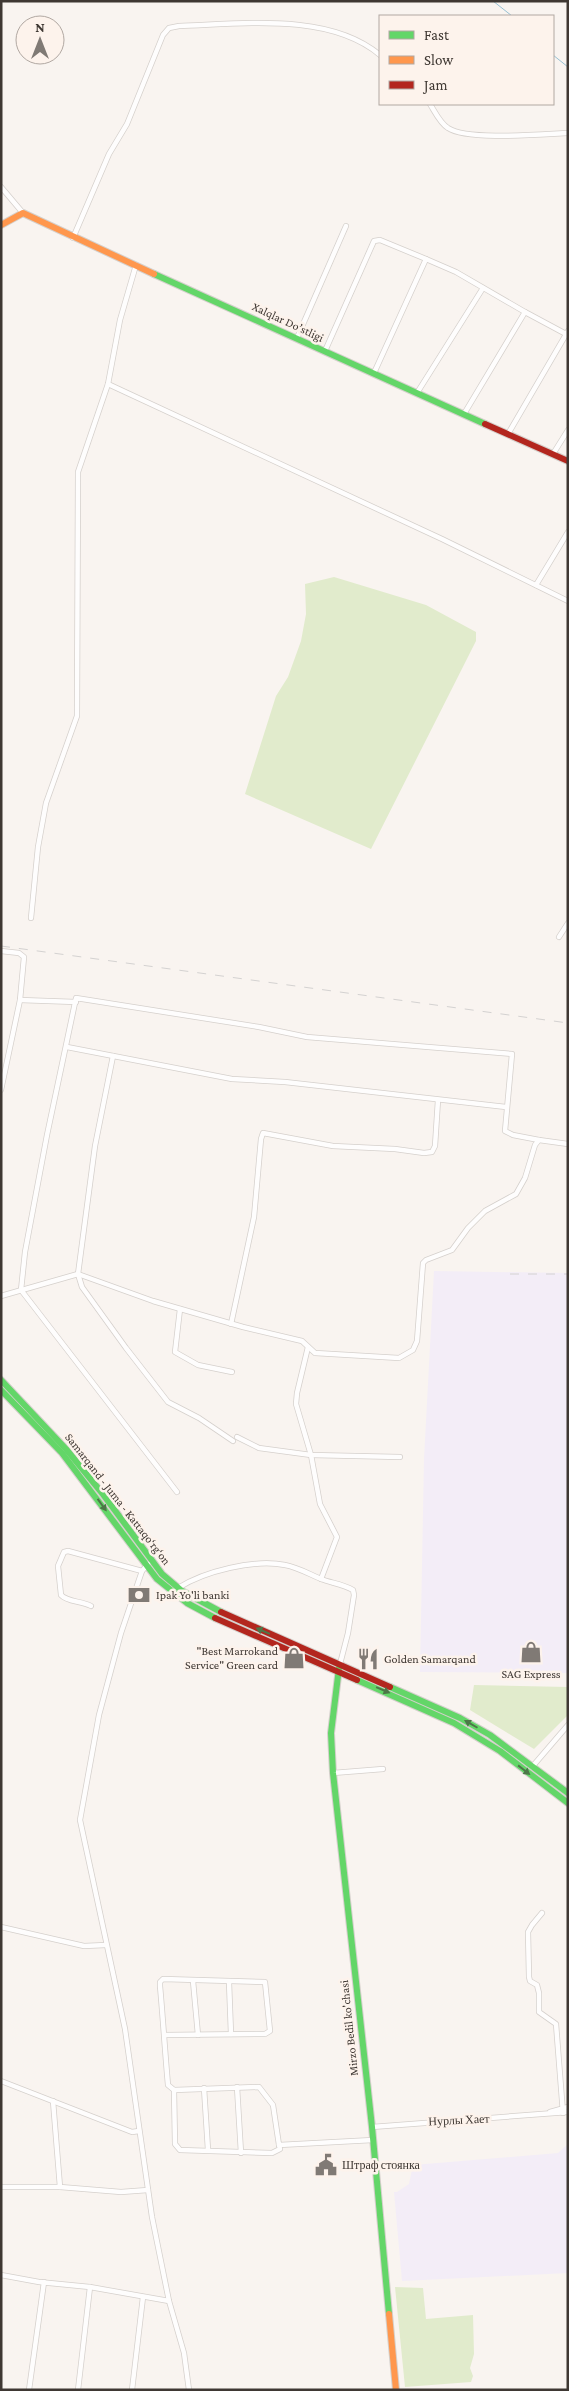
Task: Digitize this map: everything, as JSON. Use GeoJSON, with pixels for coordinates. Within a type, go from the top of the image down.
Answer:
{"type":"FeatureCollection","features":[{"type":"Feature","properties":{"kind":"main road","name":"Xalqlar Do’stligi"},"geometry":{"type":"LineString","coordinates":[[23,213],[73,238],[568,461]]}},
{"type":"Feature","properties":{"kind":"main road"},"geometry":{"type":"LineString","coordinates":[[1,225],[23,213]]}},
{"type":"Feature","properties":{"kind":"main road","name":"Samarqand - Juma - Kattaqo‘rg‘on"},"geometry":{"type":"LineString","coordinates":[[1,1380],[4,1388],[62,1452],[144,1568],[169,1590],[200,1610],[454,1723],[500,1751],[568,1803]]}},
{"type":"Feature","properties":{"kind":"main road","name":"Samarqand - Juma - Kattaqo‘rg‘on"},"geometry":{"type":"LineString","coordinates":[[4,1388],[66,1449],[162,1574],[178,1588],[216,1610],[460,1718],[490,1735],[568,1793]]}},
{"type":"Feature","properties":{"kind":"main road","name":"Mirzo Bedil ko'chasi"},"geometry":{"type":"LineString","coordinates":[[340,1664],[331,1734],[333,1773],[372,2128],[396,2390]]}},
{"type":"Feature","properties":{"kind":"street"},"geometry":{"type":"LineString","coordinates":[[73,238],[109,154],[127,124],[163,35],[169,28],[255,23],[294,25],[341,33],[360,41],[379,54]]}},
{"type":"Feature","properties":{"kind":"street"},"geometry":{"type":"LineString","coordinates":[[431,105],[449,129],[466,134],[568,133]]}},
{"type":"Feature","properties":{"kind":"street"},"geometry":{"type":"LineString","coordinates":[[1,187],[23,213]]}},
{"type":"Feature","properties":{"kind":"street"},"geometry":{"type":"LineString","coordinates":[[297,338],[346,226]]}},
{"type":"Feature","properties":{"kind":"street"},"geometry":{"type":"LineString","coordinates":[[325,351],[374,241],[380,240],[426,258],[567,333],[508,434]]}},
{"type":"Feature","properties":{"kind":"street"},"geometry":{"type":"LineString","coordinates":[[374,373],[426,258]]}},
{"type":"Feature","properties":{"kind":"street"},"geometry":{"type":"LineString","coordinates":[[31,918],[38,848],[46,803],[77,716],[78,472],[108,384],[120,320],[136,265]]}},
{"type":"Feature","properties":{"kind":"street"},"geometry":{"type":"LineString","coordinates":[[417,393],[484,288]]}},
{"type":"Feature","properties":{"kind":"street"},"geometry":{"type":"LineString","coordinates":[[464,414],[525,312]]}},
{"type":"Feature","properties":{"kind":"street"},"geometry":{"type":"LineString","coordinates":[[108,384],[433,535],[568,601]]}},
{"type":"Feature","properties":{"kind":"street"},"geometry":{"type":"LineString","coordinates":[[553,454],[568,430]]}},
{"type":"Feature","properties":{"kind":"street"},"geometry":{"type":"LineString","coordinates":[[536,586],[567,533]]}},
{"type":"Feature","properties":{"kind":"street"},"geometry":{"type":"LineString","coordinates":[[558,937],[568,923]]}},
{"type":"Feature","properties":{"kind":"street"},"geometry":{"type":"LineString","coordinates":[[1,951],[19,953],[24,956],[20,1000],[1,1090]]}},
{"type":"Feature","properties":{"kind":"street"},"geometry":{"type":"LineString","coordinates":[[177,1492],[22,1290],[25,1252],[76,998],[80,997],[307,1037],[512,1054],[504,1131],[513,1135],[568,1144]]}},
{"type":"Feature","properties":{"kind":"street"},"geometry":{"type":"LineString","coordinates":[[20,1000],[76,1002]]}},
{"type":"Feature","properties":{"kind":"street"},"geometry":{"type":"LineString","coordinates":[[67,1047],[232,1079],[285,1082],[506,1107]]}},
{"type":"Feature","properties":{"kind":"street"},"geometry":{"type":"LineString","coordinates":[[113,1056],[95,1146],[78,1274],[82,1286],[126,1348],[168,1402],[199,1418],[233,1442]]}},
{"type":"Feature","properties":{"kind":"street"},"geometry":{"type":"LineString","coordinates":[[232,1324],[254,1217],[260,1139],[263,1133],[333,1146],[432,1152],[435,1146],[438,1100]]}},
{"type":"Feature","properties":{"kind":"street"},"geometry":{"type":"LineString","coordinates":[[1,1296],[78,1274],[180,1309],[302,1341],[315,1353],[399,1358],[408,1355],[417,1341],[424,1263],[430,1257],[452,1250],[468,1228],[485,1210],[516,1194],[525,1178],[535,1145],[539,1140]]}},
{"type":"Feature","properties":{"kind":"street"},"geometry":{"type":"LineString","coordinates":[[180,1309],[175,1352],[198,1365],[232,1372]]}},
{"type":"Feature","properties":{"kind":"street"},"geometry":{"type":"LineString","coordinates":[[308,1347],[296,1404],[311,1455],[320,1504],[337,1537],[322,1579]]}},
{"type":"Feature","properties":{"kind":"street"},"geometry":{"type":"LineString","coordinates":[[1,1375],[4,1388]]}},
{"type":"Feature","properties":{"kind":"street"},"geometry":{"type":"LineString","coordinates":[[237,1437],[259,1448],[311,1455],[400,1457]]}},
{"type":"Feature","properties":{"kind":"street"},"geometry":{"type":"LineString","coordinates":[[91,1606],[84,1602],[62,1597],[58,1566],[64,1552],[68,1551],[144,1568]]}},
{"type":"Feature","properties":{"kind":"street"},"geometry":{"type":"LineString","coordinates":[[152,1560],[144,1568],[121,1633],[99,1715],[80,1820],[125,2029],[148,2190],[169,2301],[184,2353],[189,2390]]}},
{"type":"Feature","properties":{"kind":"street"},"geometry":{"type":"LineString","coordinates":[[178,1588],[198,1578],[263,1562],[293,1567],[349,1588],[354,1592],[348,1633],[340,1664]]}},
{"type":"Feature","properties":{"kind":"street"},"geometry":{"type":"LineString","coordinates":[[532,1767],[568,1725]]}},
{"type":"Feature","properties":{"kind":"street"},"geometry":{"type":"LineString","coordinates":[[333,1773],[383,1769]]}},
{"type":"Feature","properties":{"kind":"street"},"geometry":{"type":"LineString","coordinates":[[542,1913],[529,1928],[529,1979],[537,1985],[539,2012],[556,2024],[565,2110]]}},
{"type":"Feature","properties":{"kind":"street"},"geometry":{"type":"LineString","coordinates":[[1,1927],[84,1946],[106,1944]]}},
{"type":"Feature","properties":{"kind":"street"},"geometry":{"type":"LineString","coordinates":[[164,2035],[265,2034],[270,2031],[265,1982],[164,1979],[160,1982],[164,2035],[168,2085],[174,2090],[259,2086],[273,2105],[280,2149],[272,2153],[241,2153],[180,2150],[176,2148],[174,2090]]}},
{"type":"Feature","properties":{"kind":"street"},"geometry":{"type":"LineString","coordinates":[[193,1981],[198,2035]]}},
{"type":"Feature","properties":{"kind":"street"},"geometry":{"type":"LineString","coordinates":[[229,1982],[231,2034]]}},
{"type":"Feature","properties":{"kind":"street"},"geometry":{"type":"LineString","coordinates":[[1,2081],[132,2132],[139,2131]]}},
{"type":"Feature","properties":{"kind":"street"},"geometry":{"type":"LineString","coordinates":[[237,2087],[241,2153]]}},
{"type":"Feature","properties":{"kind":"street"},"geometry":{"type":"LineString","coordinates":[[204,2088],[208,2150]]}},
{"type":"Feature","properties":{"kind":"street"},"geometry":{"type":"LineString","coordinates":[[53,2101],[60,2187]]}},
{"type":"Feature","properties":{"kind":"street","name":"Нурлы Хает"},"geometry":{"type":"LineString","coordinates":[[372,2128],[565,2110]]}},
{"type":"Feature","properties":{"kind":"street"},"geometry":{"type":"LineString","coordinates":[[279,2144],[373,2140]]}},
{"type":"Feature","properties":{"kind":"street"},"geometry":{"type":"LineString","coordinates":[[1,2187],[60,2187],[121,2192],[148,2190]]}},
{"type":"Feature","properties":{"kind":"street"},"geometry":{"type":"LineString","coordinates":[[1,2275],[90,2287],[169,2301]]}},
{"type":"Feature","properties":{"kind":"street"},"geometry":{"type":"LineString","coordinates":[[29,2390],[44,2282]]}},
{"type":"Feature","properties":{"kind":"street"},"geometry":{"type":"LineString","coordinates":[[78,2390],[90,2287]]}},
{"type":"Feature","properties":{"kind":"street"},"geometry":{"type":"LineString","coordinates":[[132,2390],[144,2297]]}},
{"type":"Feature","properties":{"kind":"shaded area"},"geometry":{"type":"Polygon","coordinates":[[[434,1271],[568,1273],[568,1673],[420,1672],[424,1459],[434,1271]]]}},
{"type":"Feature","properties":{"kind":"shaded area"},"geometry":{"type":"Polygon","coordinates":[[[568,2144],[568,2273],[402,2281],[394,2192],[409,2184],[413,2165],[558,2153],[568,2144]]]}},
{"type":"Feature","properties":{"kind":"green space"},"geometry":{"type":"Polygon","coordinates":[[[334,577],[426,605],[476,632],[476,641],[371,849],[245,794],[276,696],[288,677],[301,641],[306,614],[305,584],[334,577]]]}},
{"type":"Feature","properties":{"kind":"green space"},"geometry":{"type":"Polygon","coordinates":[[[474,1685],[568,1687],[568,1715],[534,1749],[470,1710],[474,1685]]]}},
{"type":"Feature","properties":{"kind":"green space"},"geometry":{"type":"Polygon","coordinates":[[[395,2287],[423,2288],[426,2319],[473,2315],[474,2354],[470,2368],[473,2376],[471,2382],[405,2387],[395,2287]]]}},
{"type":"Feature","properties":{"kind":"waterway"},"geometry":{"type":"LineString","coordinates":[[493,1],[511,15]]}},
{"type":"Feature","properties":{"kind":"waterway"},"geometry":{"type":"LineString","coordinates":[[554,56],[568,67]]}},
{"type":"Feature","properties":{"kind":"railway"},"geometry":{"type":"LineString","coordinates":[[1,946],[568,1023]]}},
{"type":"Feature","properties":{"kind":"railway"},"geometry":{"type":"LineString","coordinates":[[510,1274],[568,1274]]}},
{"type":"Feature","properties":{"kind":"traffic: fast"},"geometry":{"type":"LineString","coordinates":[[154,274],[485,424]]}},
{"type":"Feature","properties":{"kind":"traffic: fast"},"geometry":{"type":"LineString","coordinates":[[1,1380],[66,1449],[102,1493],[162,1574],[182,1591],[221,1612]]}},
{"type":"Feature","properties":{"kind":"traffic: fast"},"geometry":{"type":"LineString","coordinates":[[1,1390],[62,1453],[157,1579],[187,1603],[215,1618]]}},
{"type":"Feature","properties":{"kind":"traffic: fast"},"geometry":{"type":"LineString","coordinates":[[339,1668],[331,1733],[333,1773],[372,2127],[389,2314]]}},
{"type":"Feature","properties":{"kind":"traffic: fast"},"geometry":{"type":"LineString","coordinates":[[357,1680],[454,1723],[500,1751],[568,1803]]}},
{"type":"Feature","properties":{"kind":"traffic: fast"},"geometry":{"type":"LineString","coordinates":[[390,1687],[460,1718],[490,1735],[568,1793]]}},
{"type":"Feature","properties":{"kind":"traffic: slow"},"geometry":{"type":"LineString","coordinates":[[1,225],[23,213],[154,274]]}},
{"type":"Feature","properties":{"kind":"traffic: slow"},"geometry":{"type":"LineString","coordinates":[[389,2314],[396,2390]]}},
{"type":"Feature","properties":{"kind":"traffic: jam"},"geometry":{"type":"LineString","coordinates":[[485,424],[568,461]]}},
{"type":"Feature","properties":{"kind":"traffic: jam"},"geometry":{"type":"LineString","coordinates":[[221,1612],[390,1687]]}},
{"type":"Feature","properties":{"kind":"traffic: jam"},"geometry":{"type":"LineString","coordinates":[[215,1618],[357,1680]]}},
{"type":"Feature","properties":{"kind":"place","name":"Ipak Yo'li banki"},"geometry":{"type":"Point","coordinates":[139,1595]}},
{"type":"Feature","properties":{"kind":"place","name":"SAG Express"},"geometry":{"type":"Point","coordinates":[531,1652]}},
{"type":"Feature","properties":{"kind":"place","name":"\"Best Marrokand Service\" Green card"},"geometry":{"type":"Point","coordinates":[294,1658]}},
{"type":"Feature","properties":{"kind":"place","name":"Golden Samarqand"},"geometry":{"type":"Point","coordinates":[368,1659]}},
{"type":"Feature","properties":{"kind":"place","name":"Штраф стоянка"},"geometry":{"type":"Point","coordinates":[326,2165]}}]}
